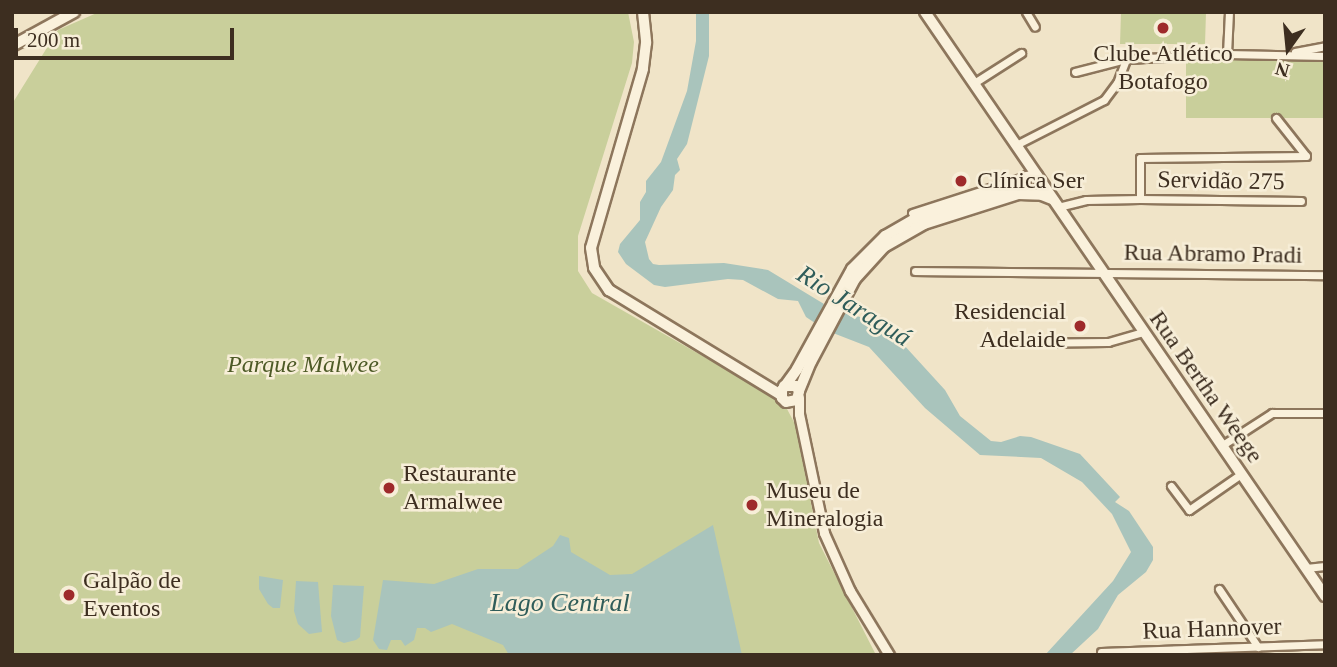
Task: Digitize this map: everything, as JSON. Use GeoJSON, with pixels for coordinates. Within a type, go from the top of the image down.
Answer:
{"type":"FeatureCollection","features":[{"type":"Feature","properties":{"kind":"main road"},"geometry":{"type":"LineString","coordinates":[[12,46],[74,12]]}},
{"type":"Feature","properties":{"kind":"main road"},"geometry":{"type":"LineString","coordinates":[[643,12],[646,43],[643,69],[591,248],[594,268],[609,290],[783,392],[792,403],[799,394],[816,343]]}},
{"type":"Feature","properties":{"kind":"main road","name":"Rua Bertha Weege"},"geometry":{"type":"LineString","coordinates":[[928,13],[1037,175],[1042,191],[1057,204],[1325,596]]}},
{"type":"Feature","properties":{"kind":"main road"},"geometry":{"type":"LineString","coordinates":[[1024,195],[1026,159]]}},
{"type":"Feature","properties":{"kind":"main road"},"geometry":{"type":"LineString","coordinates":[[783,392],[816,343],[862,257],[900,227],[926,214],[1037,175]]}},
{"type":"Feature","properties":{"kind":"main road"},"geometry":{"type":"LineString","coordinates":[[837,303],[862,269],[893,240],[936,220],[1042,191]]}},
{"type":"Feature","properties":{"kind":"main road"},"geometry":{"type":"LineString","coordinates":[[783,392],[793,385],[799,394]]}},
{"type":"Feature","properties":{"kind":"street"},"geometry":{"type":"LineString","coordinates":[[1026,12],[1035,27]]}},
{"type":"Feature","properties":{"kind":"street"},"geometry":{"type":"LineString","coordinates":[[1227,54],[1229,12]]}},
{"type":"Feature","properties":{"kind":"street"},"geometry":{"type":"LineString","coordinates":[[1283,55],[1325,46]]}},
{"type":"Feature","properties":{"kind":"street"},"geometry":{"type":"LineString","coordinates":[[974,83],[1021,53]]}},
{"type":"Feature","properties":{"kind":"street"},"geometry":{"type":"LineString","coordinates":[[1075,72],[1126,59],[1227,54],[1325,56]]}},
{"type":"Feature","properties":{"kind":"street"},"geometry":{"type":"LineString","coordinates":[[1016,145],[1104,100],[1116,83],[1126,59]]}},
{"type":"Feature","properties":{"kind":"street"},"geometry":{"type":"LineString","coordinates":[[1140,199],[1140,158],[1306,156],[1276,118]]}},
{"type":"Feature","properties":{"kind":"street"},"geometry":{"type":"LineString","coordinates":[[912,213],[1023,180]]}},
{"type":"Feature","properties":{"kind":"street","name":"Servidão 275"},"geometry":{"type":"LineString","coordinates":[[1057,204],[1086,200],[1140,199],[1301,201]]}},
{"type":"Feature","properties":{"kind":"street","name":"Rua Abramo Pradi"},"geometry":{"type":"LineString","coordinates":[[915,271],[1325,275]]}},
{"type":"Feature","properties":{"kind":"street"},"geometry":{"type":"LineString","coordinates":[[1011,343],[1108,342],[1143,332]]}},
{"type":"Feature","properties":{"kind":"street"},"geometry":{"type":"LineString","coordinates":[[783,392],[799,414]]}},
{"type":"Feature","properties":{"kind":"street"},"geometry":{"type":"LineString","coordinates":[[799,394],[799,414],[824,533],[834,561],[889,655]]}},
{"type":"Feature","properties":{"kind":"street"},"geometry":{"type":"LineString","coordinates":[[1221,446],[1272,413],[1325,413]]}},
{"type":"Feature","properties":{"kind":"street"},"geometry":{"type":"LineString","coordinates":[[1171,486],[1189,510],[1241,474]]}},
{"type":"Feature","properties":{"kind":"street"},"geometry":{"type":"LineString","coordinates":[[1306,568],[1325,566]]}},
{"type":"Feature","properties":{"kind":"street"},"geometry":{"type":"LineString","coordinates":[[1219,589],[1258,646]]}},
{"type":"Feature","properties":{"kind":"street","name":"Rua Hannover"},"geometry":{"type":"LineString","coordinates":[[1101,652],[1325,644]]}},
{"type":"Feature","properties":{"kind":"green space","name":"Parque Malwee"},"geometry":{"type":"Polygon","coordinates":[[[99,12],[628,12],[634,42],[632,63],[578,236],[578,271],[592,293],[773,396],[787,409],[795,424],[819,543],[876,655],[12,655],[12,104],[58,30],[99,12]]]}},
{"type":"Feature","properties":{"kind":"green space","name":"Clube Atlético Botafogo"},"geometry":{"type":"Polygon","coordinates":[[[1121,12],[1206,12],[1205,44],[1120,44],[1121,12]]]}},
{"type":"Feature","properties":{"kind":"green space"},"geometry":{"type":"Polygon","coordinates":[[[1186,58],[1325,58],[1325,118],[1186,118],[1186,58]]]}},
{"type":"Feature","properties":{"kind":"water"},"geometry":{"type":"Polygon","coordinates":[[[696,12],[709,12],[709,56],[687,144],[677,159],[680,170],[675,175],[673,190],[661,207],[645,242],[649,259],[653,264],[659,265],[724,263],[768,270],[824,304],[815,323],[806,317],[798,301],[778,299],[743,280],[728,279],[665,287],[654,285],[626,264],[618,252],[620,244],[640,220],[640,202],[646,192],[646,181],[661,162],[687,91],[696,41],[696,12]]]}},
{"type":"Feature","properties":{"kind":"water"},"geometry":{"type":"Polygon","coordinates":[[[843,313],[869,319],[903,344],[945,390],[960,416],[991,441],[1031,437],[1080,454],[1120,497],[1115,502],[1129,511],[1153,547],[1153,560],[1146,572],[1118,595],[1098,629],[1070,655],[1045,655],[1113,581],[1131,552],[1112,514],[1082,482],[1041,458],[980,455],[925,408],[869,347],[833,333],[843,313]]]}},
{"type":"Feature","properties":{"kind":"water","name":"Lago Central"},"geometry":{"type":"Polygon","coordinates":[[[713,525],[742,655],[509,655],[503,645],[452,624],[431,632],[425,628],[417,628],[414,640],[405,646],[401,640],[391,640],[387,650],[379,649],[373,640],[383,580],[434,584],[478,569],[518,569],[553,546],[560,535],[569,538],[571,552],[610,575],[632,574],[713,525]]]}},
{"type":"Feature","properties":{"kind":"water"},"geometry":{"type":"Polygon","coordinates":[[[259,576],[283,580],[280,608],[273,608],[268,604],[259,589],[259,576]]]}},
{"type":"Feature","properties":{"kind":"water"},"geometry":{"type":"Polygon","coordinates":[[[296,581],[318,582],[322,632],[309,634],[298,624],[294,611],[296,581]]]}},
{"type":"Feature","properties":{"kind":"water"},"geometry":{"type":"Polygon","coordinates":[[[333,585],[364,586],[360,637],[356,640],[344,643],[337,640],[331,616],[333,585]]]}},
{"type":"Feature","properties":{"kind":"place","name":"Clube Atlético Botafogo"},"geometry":{"type":"Point","coordinates":[1163,28]}},
{"type":"Feature","properties":{"kind":"place","name":"Clínica Ser"},"geometry":{"type":"Point","coordinates":[961,181]}},
{"type":"Feature","properties":{"kind":"place","name":"Residencial Adelaide"},"geometry":{"type":"Point","coordinates":[1080,326]}},
{"type":"Feature","properties":{"kind":"place","name":"Restaurante Armalwee"},"geometry":{"type":"Point","coordinates":[389,488]}},
{"type":"Feature","properties":{"kind":"place","name":"Museu de Mineralogia"},"geometry":{"type":"Point","coordinates":[752,505]}},
{"type":"Feature","properties":{"kind":"place","name":"Galpão de Eventos"},"geometry":{"type":"Point","coordinates":[69,595]}},
{"type":"Feature","properties":{"kind":"water label","name":"Rio Jaraguá"},"geometry":{"type":"Point","coordinates":[854,306]}}]}
